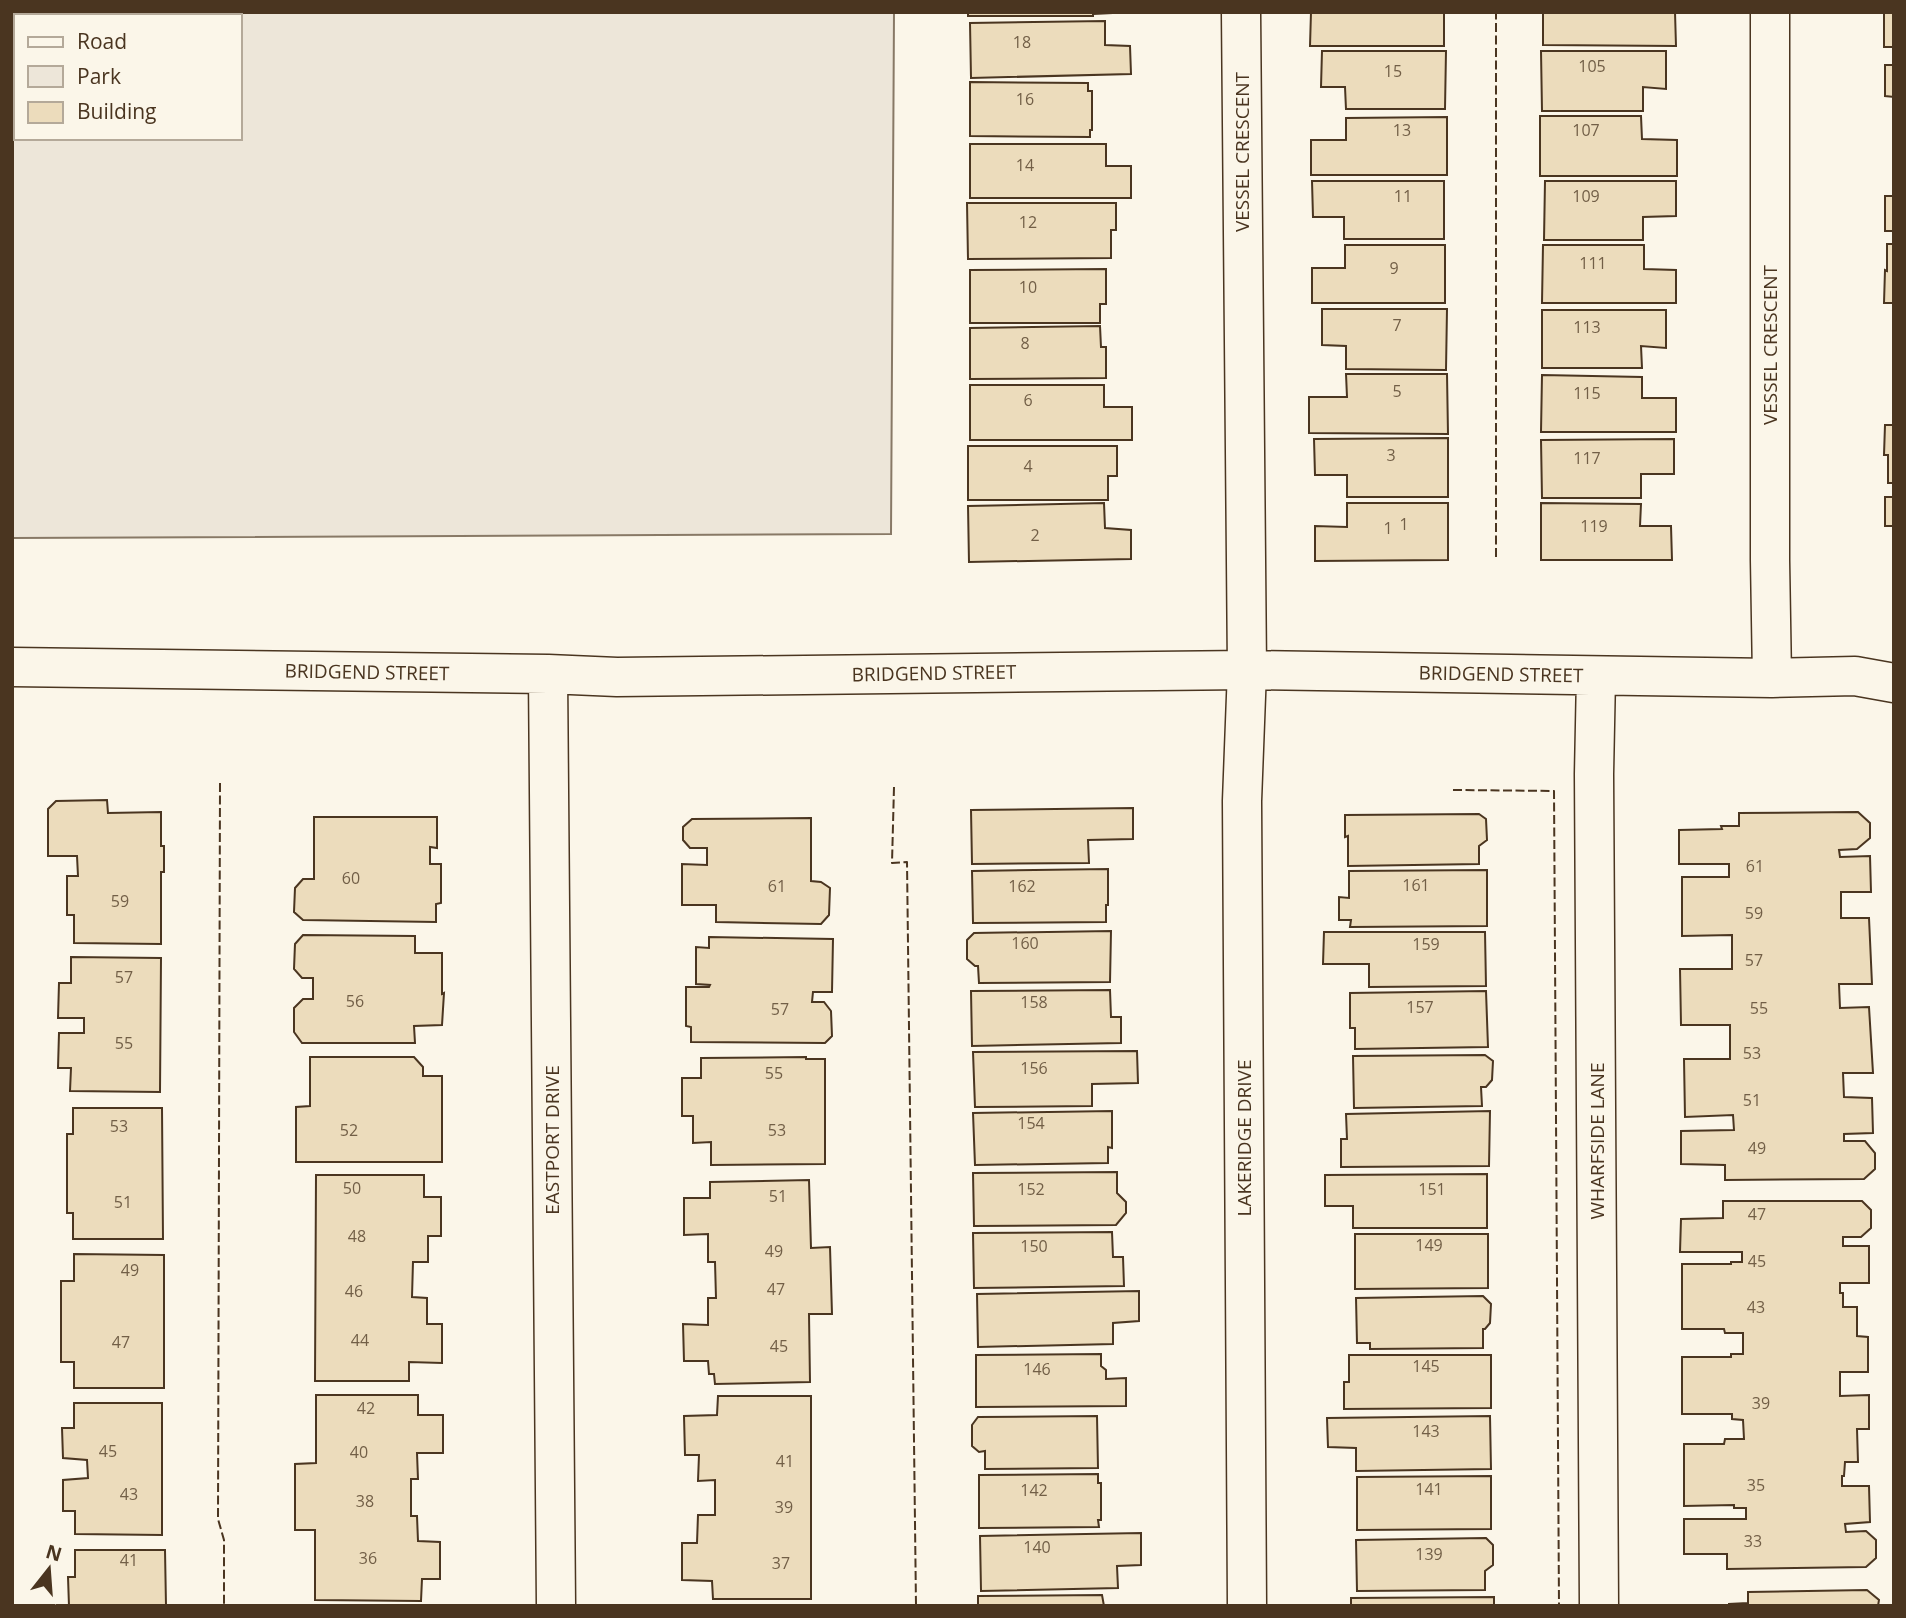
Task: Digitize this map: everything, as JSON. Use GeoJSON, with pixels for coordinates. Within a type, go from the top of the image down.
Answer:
{"type":"FeatureCollection","features":[{"type":"Feature","properties":{"kind":"street","name":"VESSEL CRESCENT"},"geometry":{"type":"LineString","coordinates":[[1241,12],[1247,670]]}},
{"type":"Feature","properties":{"kind":"street","name":"VESSEL CRESCENT"},"geometry":{"type":"LineString","coordinates":[[1770,12],[1772,678]]}},
{"type":"Feature","properties":{"kind":"street","name":"BRIDGEND STREET"},"geometry":{"type":"LineString","coordinates":[[12,667],[617,677],[1247,670],[1772,678],[1855,676],[1894,683]]}},
{"type":"Feature","properties":{"kind":"street","name":"BRIDGEND STREET"},"geometry":{"type":"LineString","coordinates":[[1855,676],[1894,667]]}},
{"type":"Feature","properties":{"kind":"street","name":"LAKERIDGE DRIVE"},"geometry":{"type":"LineString","coordinates":[[1247,670],[1242,801],[1247,1606]]}},
{"type":"Feature","properties":{"kind":"street","name":"EASTPORT DRIVE"},"geometry":{"type":"LineString","coordinates":[[548,674],[556,1606]]}},
{"type":"Feature","properties":{"kind":"street","name":"WHARFSIDE LANE"},"geometry":{"type":"LineString","coordinates":[[1596,676],[1594,774],[1599,1606]]}},
{"type":"Feature","properties":{"kind":"green space"},"geometry":{"type":"Polygon","coordinates":[[[12,12],[894,12],[891,534],[12,538],[12,12]]]}},
{"type":"Feature","properties":{"kind":"building"},"geometry":{"type":"Polygon","coordinates":[[[968,12],[1112,13],[1093,16],[968,16],[968,12]]]}},
{"type":"Feature","properties":{"kind":"building"},"geometry":{"type":"Polygon","coordinates":[[[1311,12],[1444,12],[1444,46],[1310,46],[1311,12]]]}},
{"type":"Feature","properties":{"kind":"building"},"geometry":{"type":"Polygon","coordinates":[[[1543,12],[1675,12],[1676,46],[1543,45],[1543,12]]]}},
{"type":"Feature","properties":{"kind":"building"},"geometry":{"type":"Polygon","coordinates":[[[1884,12],[1894,12],[1894,47],[1884,47],[1884,12]]]}},
{"type":"Feature","properties":{"kind":"building"},"geometry":{"type":"Polygon","coordinates":[[[1105,21],[1105,45],[1130,46],[1131,74],[971,78],[970,23],[1105,21]]]}},
{"type":"Feature","properties":{"kind":"building"},"geometry":{"type":"Polygon","coordinates":[[[1322,51],[1446,51],[1445,109],[1346,109],[1345,87],[1321,87],[1322,51]]]}},
{"type":"Feature","properties":{"kind":"building"},"geometry":{"type":"Polygon","coordinates":[[[1541,51],[1666,51],[1666,89],[1643,87],[1643,111],[1542,111],[1541,51]]]}},
{"type":"Feature","properties":{"kind":"building"},"geometry":{"type":"Polygon","coordinates":[[[1885,65],[1894,65],[1894,97],[1885,96],[1885,65]]]}},
{"type":"Feature","properties":{"kind":"building"},"geometry":{"type":"Polygon","coordinates":[[[970,82],[1088,83],[1088,91],[1092,91],[1090,137],[970,136],[970,82]]]}},
{"type":"Feature","properties":{"kind":"building"},"geometry":{"type":"Polygon","coordinates":[[[1540,116],[1641,116],[1642,139],[1677,140],[1677,176],[1540,176],[1540,116]]]}},
{"type":"Feature","properties":{"kind":"building"},"geometry":{"type":"Polygon","coordinates":[[[1447,117],[1447,175],[1311,175],[1311,140],[1346,140],[1346,118],[1447,117]]]}},
{"type":"Feature","properties":{"kind":"building"},"geometry":{"type":"Polygon","coordinates":[[[970,144],[1106,144],[1106,166],[1131,166],[1131,198],[970,198],[970,144]]]}},
{"type":"Feature","properties":{"kind":"building"},"geometry":{"type":"Polygon","coordinates":[[[1312,181],[1444,181],[1444,239],[1344,239],[1344,217],[1313,217],[1312,181]]]}},
{"type":"Feature","properties":{"kind":"building"},"geometry":{"type":"Polygon","coordinates":[[[1545,181],[1676,181],[1676,216],[1643,217],[1643,240],[1544,240],[1545,181]]]}},
{"type":"Feature","properties":{"kind":"building"},"geometry":{"type":"Polygon","coordinates":[[[1885,196],[1894,196],[1894,231],[1885,231],[1885,196]]]}},
{"type":"Feature","properties":{"kind":"building"},"geometry":{"type":"Polygon","coordinates":[[[967,203],[1116,203],[1116,230],[1111,230],[1111,258],[968,259],[967,203]]]}},
{"type":"Feature","properties":{"kind":"building"},"geometry":{"type":"Polygon","coordinates":[[[1887,244],[1894,244],[1894,303],[1884,303],[1887,244]]]}},
{"type":"Feature","properties":{"kind":"building"},"geometry":{"type":"Polygon","coordinates":[[[1345,245],[1445,245],[1445,303],[1312,303],[1312,268],[1345,268],[1345,245]]]}},
{"type":"Feature","properties":{"kind":"building"},"geometry":{"type":"Polygon","coordinates":[[[1543,245],[1644,245],[1644,269],[1676,270],[1676,303],[1542,303],[1543,245]]]}},
{"type":"Feature","properties":{"kind":"building"},"geometry":{"type":"Polygon","coordinates":[[[1106,269],[1106,304],[1100,304],[1100,323],[970,323],[970,270],[1106,269]]]}},
{"type":"Feature","properties":{"kind":"building"},"geometry":{"type":"Polygon","coordinates":[[[1322,309],[1447,309],[1446,370],[1346,369],[1346,346],[1322,345],[1322,309]]]}},
{"type":"Feature","properties":{"kind":"building"},"geometry":{"type":"Polygon","coordinates":[[[1542,310],[1666,310],[1666,348],[1641,346],[1642,368],[1542,368],[1542,310]]]}},
{"type":"Feature","properties":{"kind":"building"},"geometry":{"type":"Polygon","coordinates":[[[1100,326],[1101,347],[1106,347],[1106,378],[970,379],[970,328],[1100,326]]]}},
{"type":"Feature","properties":{"kind":"building"},"geometry":{"type":"Polygon","coordinates":[[[1346,374],[1447,374],[1448,434],[1309,433],[1309,397],[1347,397],[1346,374]]]}},
{"type":"Feature","properties":{"kind":"building"},"geometry":{"type":"Polygon","coordinates":[[[1542,375],[1642,377],[1642,398],[1676,398],[1676,432],[1541,432],[1542,375]]]}},
{"type":"Feature","properties":{"kind":"building"},"geometry":{"type":"Polygon","coordinates":[[[970,385],[1104,385],[1104,407],[1132,407],[1132,440],[970,440],[970,385]]]}},
{"type":"Feature","properties":{"kind":"building"},"geometry":{"type":"Polygon","coordinates":[[[1885,425],[1894,425],[1894,483],[1888,483],[1888,455],[1884,455],[1885,425]]]}},
{"type":"Feature","properties":{"kind":"building"},"geometry":{"type":"Polygon","coordinates":[[[1448,438],[1448,497],[1347,497],[1347,475],[1315,475],[1314,439],[1448,438]]]}},
{"type":"Feature","properties":{"kind":"building"},"geometry":{"type":"Polygon","coordinates":[[[1674,439],[1674,474],[1641,474],[1641,498],[1542,498],[1541,440],[1674,439]]]}},
{"type":"Feature","properties":{"kind":"building"},"geometry":{"type":"Polygon","coordinates":[[[968,446],[1117,446],[1117,476],[1108,476],[1108,500],[968,500],[968,446]]]}},
{"type":"Feature","properties":{"kind":"building"},"geometry":{"type":"Polygon","coordinates":[[[1885,497],[1894,497],[1894,526],[1885,526],[1885,497]]]}},
{"type":"Feature","properties":{"kind":"building"},"geometry":{"type":"Polygon","coordinates":[[[1104,503],[1105,528],[1131,530],[1131,559],[969,562],[968,506],[1104,503]]]}},
{"type":"Feature","properties":{"kind":"building"},"geometry":{"type":"Polygon","coordinates":[[[1347,503],[1448,503],[1448,560],[1315,561],[1315,526],[1347,527],[1347,503]]]}},
{"type":"Feature","properties":{"kind":"building"},"geometry":{"type":"Polygon","coordinates":[[[1541,503],[1641,504],[1640,526],[1671,526],[1672,560],[1541,560],[1541,503]]]}},
{"type":"Feature","properties":{"kind":"building"},"geometry":{"type":"Polygon","coordinates":[[[107,800],[108,813],[161,812],[164,872],[161,872],[161,944],[74,943],[74,915],[67,915],[67,876],[78,876],[77,856],[48,856],[48,809],[56,801],[107,800]]]}},
{"type":"Feature","properties":{"kind":"building"},"geometry":{"type":"Polygon","coordinates":[[[1133,808],[1133,839],[1088,840],[1089,863],[972,864],[971,810],[1133,808]]]}},
{"type":"Feature","properties":{"kind":"building"},"geometry":{"type":"Polygon","coordinates":[[[1858,812],[1870,823],[1870,838],[1857,849],[1839,850],[1840,857],[1870,856],[1871,892],[1841,892],[1841,918],[1869,918],[1872,984],[1839,984],[1840,1008],[1869,1007],[1873,1073],[1843,1073],[1844,1097],[1872,1098],[1873,1133],[1844,1134],[1844,1141],[1865,1141],[1875,1153],[1875,1169],[1864,1179],[1725,1180],[1725,1165],[1681,1164],[1681,1131],[1734,1130],[1733,1115],[1685,1117],[1684,1059],[1730,1059],[1730,1025],[1681,1025],[1680,969],[1732,969],[1732,935],[1682,936],[1682,877],[1729,877],[1729,864],[1679,864],[1679,830],[1739,826],[1739,813],[1858,812]]]}},
{"type":"Feature","properties":{"kind":"building"},"geometry":{"type":"Polygon","coordinates":[[[1479,814],[1486,819],[1487,840],[1479,846],[1479,864],[1348,866],[1345,815],[1479,814]]]}},
{"type":"Feature","properties":{"kind":"building"},"geometry":{"type":"Polygon","coordinates":[[[314,817],[437,817],[437,848],[430,847],[430,864],[441,864],[441,903],[436,904],[436,922],[303,920],[294,912],[295,888],[303,879],[314,879],[314,817]]]}},
{"type":"Feature","properties":{"kind":"building"},"geometry":{"type":"Polygon","coordinates":[[[811,818],[811,881],[821,882],[830,888],[829,915],[821,924],[716,922],[716,905],[682,905],[682,864],[707,865],[707,848],[690,848],[683,840],[683,827],[692,819],[811,818]]]}},
{"type":"Feature","properties":{"kind":"building"},"geometry":{"type":"Polygon","coordinates":[[[1108,869],[1106,922],[973,923],[972,871],[1108,869]]]}},
{"type":"Feature","properties":{"kind":"building"},"geometry":{"type":"Polygon","coordinates":[[[1487,870],[1487,926],[1350,927],[1351,920],[1339,920],[1339,897],[1349,898],[1349,871],[1487,870]]]}},
{"type":"Feature","properties":{"kind":"building"},"geometry":{"type":"Polygon","coordinates":[[[1111,931],[1110,982],[979,983],[978,966],[967,959],[967,940],[974,933],[1111,931]]]}},
{"type":"Feature","properties":{"kind":"building"},"geometry":{"type":"Polygon","coordinates":[[[1324,932],[1485,932],[1486,986],[1369,987],[1369,964],[1323,964],[1324,932]]]}},
{"type":"Feature","properties":{"kind":"building"},"geometry":{"type":"Polygon","coordinates":[[[303,935],[415,936],[415,953],[442,953],[442,1025],[414,1026],[415,1043],[302,1043],[294,1032],[294,1008],[303,999],[313,999],[313,978],[302,978],[294,969],[295,944],[303,935]]]}},
{"type":"Feature","properties":{"kind":"building"},"geometry":{"type":"Polygon","coordinates":[[[709,937],[833,939],[832,992],[813,992],[812,1002],[824,1002],[831,1011],[832,1036],[825,1043],[691,1042],[691,1027],[686,1026],[686,987],[710,985],[696,984],[696,947],[709,948],[709,937]]]}},
{"type":"Feature","properties":{"kind":"building"},"geometry":{"type":"Polygon","coordinates":[[[71,957],[161,958],[160,1092],[70,1091],[71,1068],[58,1068],[59,1033],[84,1033],[84,1018],[58,1018],[59,983],[71,983],[71,957]]]}},
{"type":"Feature","properties":{"kind":"building"},"geometry":{"type":"Polygon","coordinates":[[[1110,990],[1111,1017],[1121,1017],[1121,1043],[972,1046],[971,991],[1110,990]]]}},
{"type":"Feature","properties":{"kind":"building"},"geometry":{"type":"Polygon","coordinates":[[[1486,991],[1488,1047],[1355,1049],[1355,1028],[1350,1028],[1350,993],[1486,991]]]}},
{"type":"Feature","properties":{"kind":"building"},"geometry":{"type":"Polygon","coordinates":[[[1137,1051],[1138,1083],[1092,1084],[1092,1106],[975,1107],[973,1052],[1137,1051]]]}},
{"type":"Feature","properties":{"kind":"building"},"geometry":{"type":"Polygon","coordinates":[[[1485,1055],[1493,1061],[1492,1080],[1486,1087],[1481,1087],[1482,1106],[1354,1108],[1353,1056],[1485,1055]]]}},
{"type":"Feature","properties":{"kind":"building"},"geometry":{"type":"Polygon","coordinates":[[[310,1057],[414,1057],[423,1067],[423,1076],[442,1076],[442,1162],[296,1162],[296,1107],[310,1106],[310,1057]]]}},
{"type":"Feature","properties":{"kind":"building"},"geometry":{"type":"Polygon","coordinates":[[[701,1058],[825,1059],[825,1164],[711,1165],[711,1142],[693,1143],[693,1116],[682,1116],[682,1078],[701,1078],[701,1058]]]}},
{"type":"Feature","properties":{"kind":"building"},"geometry":{"type":"Polygon","coordinates":[[[73,1108],[162,1108],[163,1239],[73,1239],[73,1213],[67,1213],[67,1134],[73,1134],[73,1108]]]}},
{"type":"Feature","properties":{"kind":"building"},"geometry":{"type":"Polygon","coordinates":[[[1112,1111],[1112,1148],[1108,1147],[1108,1163],[975,1165],[973,1113],[1112,1111]]]}},
{"type":"Feature","properties":{"kind":"building"},"geometry":{"type":"Polygon","coordinates":[[[1490,1111],[1489,1166],[1341,1167],[1341,1139],[1347,1139],[1346,1114],[1490,1111]]]}},
{"type":"Feature","properties":{"kind":"building"},"geometry":{"type":"Polygon","coordinates":[[[1117,1172],[1117,1193],[1126,1202],[1126,1213],[1116,1225],[974,1226],[973,1173],[1117,1172]]]}},
{"type":"Feature","properties":{"kind":"building"},"geometry":{"type":"Polygon","coordinates":[[[1487,1174],[1487,1228],[1353,1228],[1353,1206],[1325,1206],[1325,1175],[1487,1174]]]}},
{"type":"Feature","properties":{"kind":"building"},"geometry":{"type":"Polygon","coordinates":[[[316,1175],[424,1175],[424,1197],[441,1197],[441,1236],[428,1236],[428,1262],[413,1262],[412,1297],[427,1298],[427,1324],[442,1324],[442,1363],[409,1362],[409,1381],[315,1381],[316,1175]]]}},
{"type":"Feature","properties":{"kind":"building"},"geometry":{"type":"Polygon","coordinates":[[[809,1180],[811,1248],[830,1247],[832,1314],[809,1314],[810,1382],[715,1384],[714,1374],[709,1374],[708,1361],[684,1361],[683,1324],[708,1325],[708,1298],[716,1298],[715,1262],[708,1262],[708,1234],[684,1235],[684,1198],[710,1198],[710,1182],[809,1180]]]}},
{"type":"Feature","properties":{"kind":"building"},"geometry":{"type":"Polygon","coordinates":[[[1723,1201],[1862,1201],[1871,1210],[1871,1228],[1861,1237],[1843,1237],[1843,1246],[1869,1246],[1869,1283],[1840,1283],[1843,1307],[1857,1307],[1857,1336],[1868,1337],[1868,1372],[1840,1372],[1840,1396],[1869,1395],[1869,1429],[1857,1429],[1858,1462],[1845,1462],[1842,1476],[1842,1486],[1869,1486],[1870,1522],[1845,1524],[1846,1532],[1866,1531],[1876,1540],[1876,1558],[1866,1567],[1727,1569],[1727,1554],[1684,1554],[1684,1519],[1746,1519],[1746,1508],[1734,1508],[1734,1505],[1684,1506],[1684,1444],[1724,1444],[1725,1439],[1744,1439],[1743,1420],[1732,1419],[1732,1414],[1682,1414],[1682,1357],[1731,1357],[1731,1354],[1743,1354],[1743,1333],[1725,1333],[1724,1329],[1682,1329],[1682,1264],[1742,1262],[1742,1252],[1680,1252],[1681,1219],[1723,1218],[1723,1201]]]}},
{"type":"Feature","properties":{"kind":"building"},"geometry":{"type":"Polygon","coordinates":[[[1112,1232],[1113,1257],[1123,1257],[1124,1286],[974,1288],[973,1233],[1112,1232]]]}},
{"type":"Feature","properties":{"kind":"building"},"geometry":{"type":"Polygon","coordinates":[[[1355,1234],[1488,1234],[1488,1288],[1355,1289],[1355,1234]]]}},
{"type":"Feature","properties":{"kind":"building"},"geometry":{"type":"Polygon","coordinates":[[[74,1254],[164,1255],[164,1388],[74,1388],[74,1362],[61,1362],[61,1281],[74,1281],[74,1254]]]}},
{"type":"Feature","properties":{"kind":"building"},"geometry":{"type":"Polygon","coordinates":[[[1139,1291],[1139,1321],[1113,1323],[1113,1344],[978,1347],[977,1294],[1139,1291]]]}},
{"type":"Feature","properties":{"kind":"building"},"geometry":{"type":"Polygon","coordinates":[[[1483,1296],[1491,1304],[1490,1323],[1483,1329],[1483,1348],[1370,1349],[1370,1343],[1357,1343],[1356,1298],[1483,1296]]]}},
{"type":"Feature","properties":{"kind":"building"},"geometry":{"type":"Polygon","coordinates":[[[1101,1354],[1101,1366],[1106,1370],[1106,1379],[1126,1378],[1126,1406],[976,1407],[976,1355],[1101,1354]]]}},
{"type":"Feature","properties":{"kind":"building"},"geometry":{"type":"Polygon","coordinates":[[[1349,1355],[1491,1355],[1491,1408],[1344,1409],[1344,1382],[1349,1382],[1349,1355]]]}},
{"type":"Feature","properties":{"kind":"building"},"geometry":{"type":"Polygon","coordinates":[[[316,1395],[418,1395],[418,1415],[443,1415],[443,1453],[417,1453],[418,1479],[411,1479],[411,1516],[417,1516],[418,1541],[440,1542],[440,1579],[422,1579],[421,1601],[315,1600],[315,1530],[295,1530],[295,1464],[316,1463],[316,1395]]]}},
{"type":"Feature","properties":{"kind":"building"},"geometry":{"type":"Polygon","coordinates":[[[718,1396],[811,1396],[811,1599],[713,1599],[712,1581],[682,1580],[682,1543],[697,1543],[698,1515],[715,1515],[715,1480],[698,1481],[699,1455],[685,1455],[684,1416],[717,1415],[718,1396]]]}},
{"type":"Feature","properties":{"kind":"building"},"geometry":{"type":"Polygon","coordinates":[[[74,1403],[162,1403],[162,1535],[75,1534],[75,1511],[63,1511],[63,1480],[88,1478],[87,1460],[63,1458],[62,1428],[74,1428],[74,1403]]]}},
{"type":"Feature","properties":{"kind":"building"},"geometry":{"type":"Polygon","coordinates":[[[1097,1416],[1098,1468],[985,1469],[985,1451],[979,1452],[972,1446],[972,1425],[978,1417],[1097,1416]]]}},
{"type":"Feature","properties":{"kind":"building"},"geometry":{"type":"Polygon","coordinates":[[[1490,1416],[1491,1469],[1356,1471],[1356,1448],[1328,1447],[1327,1418],[1490,1416]]]}},
{"type":"Feature","properties":{"kind":"building"},"geometry":{"type":"Polygon","coordinates":[[[1098,1474],[1098,1483],[1101,1483],[1099,1527],[979,1528],[979,1475],[1098,1474]]]}},
{"type":"Feature","properties":{"kind":"building"},"geometry":{"type":"Polygon","coordinates":[[[1491,1476],[1491,1529],[1357,1530],[1357,1477],[1491,1476]]]}},
{"type":"Feature","properties":{"kind":"building"},"geometry":{"type":"Polygon","coordinates":[[[1141,1533],[1141,1565],[1117,1566],[1118,1588],[981,1591],[980,1536],[1141,1533]]]}},
{"type":"Feature","properties":{"kind":"building"},"geometry":{"type":"Polygon","coordinates":[[[1486,1538],[1493,1545],[1493,1565],[1485,1571],[1485,1590],[1357,1591],[1356,1540],[1486,1538]]]}},
{"type":"Feature","properties":{"kind":"building"},"geometry":{"type":"Polygon","coordinates":[[[75,1550],[165,1550],[166,1606],[69,1606],[68,1577],[75,1577],[75,1550]]]}},
{"type":"Feature","properties":{"kind":"building"},"geometry":{"type":"Polygon","coordinates":[[[1867,1590],[1879,1600],[1878,1606],[1729,1606],[1748,1603],[1748,1592],[1867,1590]]]}},
{"type":"Feature","properties":{"kind":"building"},"geometry":{"type":"Polygon","coordinates":[[[1102,1595],[1104,1606],[978,1606],[978,1596],[1102,1595]]]}},
{"type":"Feature","properties":{"kind":"building"},"geometry":{"type":"Polygon","coordinates":[[[1494,1597],[1494,1606],[1351,1606],[1351,1598],[1494,1597]]]}},
{"type":"Feature","properties":{"kind":"fence"},"geometry":{"type":"LineString","coordinates":[[1496,12],[1496,557]]}},
{"type":"Feature","properties":{"kind":"fence"},"geometry":{"type":"LineString","coordinates":[[220,783],[218,1519],[224,1540],[224,1606]]}},
{"type":"Feature","properties":{"kind":"fence"},"geometry":{"type":"LineString","coordinates":[[894,787],[892,863],[907,862],[916,1606]]}},
{"type":"Feature","properties":{"kind":"fence"},"geometry":{"type":"LineString","coordinates":[[1453,790],[1554,791],[1559,1606]]}}]}
